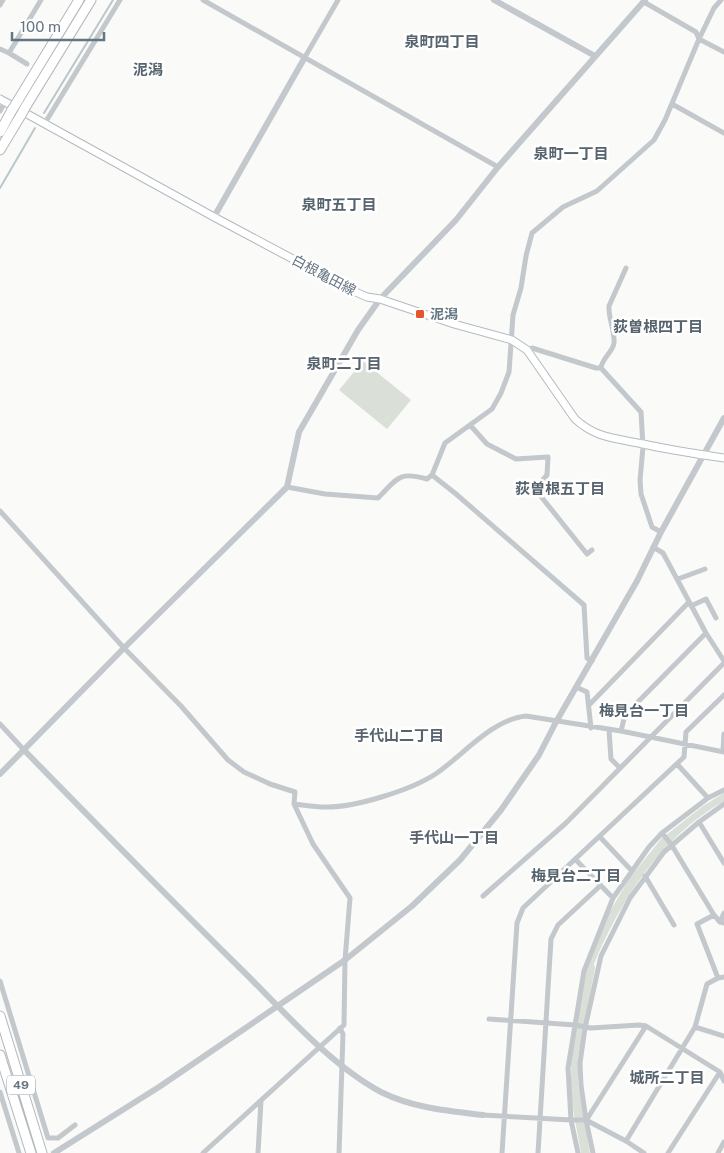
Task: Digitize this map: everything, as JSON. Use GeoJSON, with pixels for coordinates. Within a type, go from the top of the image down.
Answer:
{"type":"FeatureCollection","features":[{"type":"Feature","properties":{"kind":"highway"},"geometry":{"type":"LineString","coordinates":[[0,150],[16,113],[17,102],[79,0]]}},
{"type":"Feature","properties":{"kind":"highway"},"geometry":{"type":"LineString","coordinates":[[0,132],[16,113],[26,106],[91,0]]}},
{"type":"Feature","properties":{"kind":"highway","name":"49"},"geometry":{"type":"LineString","coordinates":[[0,1016],[42,1153]]}},
{"type":"Feature","properties":{"kind":"highway","name":"49"},"geometry":{"type":"LineString","coordinates":[[0,1055],[31,1153]]}},
{"type":"Feature","properties":{"kind":"main road","name":"白根亀田線"},"geometry":{"type":"LineString","coordinates":[[2,100],[351,290],[367,297],[380,299],[454,324],[512,340],[527,350],[575,419],[584,428],[600,436],[724,458]]}},
{"type":"Feature","properties":{"kind":"street"},"geometry":{"type":"LineString","coordinates":[[0,5],[2,0]]}},
{"type":"Feature","properties":{"kind":"street"},"geometry":{"type":"LineString","coordinates":[[9,53],[41,0]]}},
{"type":"Feature","properties":{"kind":"street"},"geometry":{"type":"LineString","coordinates":[[45,123],[120,0]]}},
{"type":"Feature","properties":{"kind":"street"},"geometry":{"type":"LineString","coordinates":[[203,0],[498,167]]}},
{"type":"Feature","properties":{"kind":"street"},"geometry":{"type":"LineString","coordinates":[[214,217],[338,0]]}},
{"type":"Feature","properties":{"kind":"street"},"geometry":{"type":"LineString","coordinates":[[494,0],[595,56]]}},
{"type":"Feature","properties":{"kind":"street"},"geometry":{"type":"LineString","coordinates":[[287,487],[325,494],[378,498],[397,478],[410,474],[427,479],[432,475],[445,442],[492,409],[509,372],[513,315],[521,288],[532,233],[563,207],[597,191],[654,140],[666,120],[699,39],[714,8],[721,0]]}},
{"type":"Feature","properties":{"kind":"street"},"geometry":{"type":"LineString","coordinates":[[0,774],[287,487],[299,432],[358,330],[380,299],[456,220],[498,167],[645,1],[696,32],[699,39],[724,52]]}},
{"type":"Feature","properties":{"kind":"street"},"geometry":{"type":"LineString","coordinates":[[0,49],[27,64]]}},
{"type":"Feature","properties":{"kind":"street"},"geometry":{"type":"LineString","coordinates":[[0,111],[2,100]]}},
{"type":"Feature","properties":{"kind":"street"},"geometry":{"type":"LineString","coordinates":[[672,104],[724,133]]}},
{"type":"Feature","properties":{"kind":"street"},"geometry":{"type":"LineString","coordinates":[[601,368],[602,362],[614,346],[614,333],[608,311],[626,268]]}},
{"type":"Feature","properties":{"kind":"street"},"geometry":{"type":"LineString","coordinates":[[527,350],[532,348],[601,368],[641,412],[641,494],[652,528],[661,532]]}},
{"type":"Feature","properties":{"kind":"street"},"geometry":{"type":"LineString","coordinates":[[54,1153],[159,1087],[345,960],[412,906],[465,854],[501,810],[539,755],[637,581],[661,532],[724,418]]}},
{"type":"Feature","properties":{"kind":"street"},"geometry":{"type":"LineString","coordinates":[[470,424],[487,444],[516,459],[548,457],[547,475],[535,490],[588,554],[592,550]]}},
{"type":"Feature","properties":{"kind":"street"},"geometry":{"type":"LineString","coordinates":[[432,475],[463,499],[584,605],[587,658],[592,661]]}},
{"type":"Feature","properties":{"kind":"street"},"geometry":{"type":"LineString","coordinates":[[0,511],[124,648],[181,706],[228,760],[244,772],[270,784],[295,792],[294,804],[313,844],[350,898],[345,960],[345,1023],[203,1153]]}},
{"type":"Feature","properties":{"kind":"street"},"geometry":{"type":"LineString","coordinates":[[483,896],[566,823],[724,662],[706,633],[663,553],[653,547]]}},
{"type":"Feature","properties":{"kind":"street"},"geometry":{"type":"LineString","coordinates":[[678,579],[705,569]]}},
{"type":"Feature","properties":{"kind":"street"},"geometry":{"type":"LineString","coordinates":[[590,704],[690,604],[706,599],[716,618]]}},
{"type":"Feature","properties":{"kind":"street"},"geometry":{"type":"LineString","coordinates":[[621,731],[625,715],[706,633]]}},
{"type":"Feature","properties":{"kind":"street"},"geometry":{"type":"LineString","coordinates":[[576,687],[587,692],[590,704],[591,728]]}},
{"type":"Feature","properties":{"kind":"street"},"geometry":{"type":"LineString","coordinates":[[502,1153],[509,1020],[517,923],[523,908],[600,838],[684,757],[686,732],[724,695]]}},
{"type":"Feature","properties":{"kind":"street"},"geometry":{"type":"LineString","coordinates":[[294,804],[325,807],[362,802],[386,796],[421,782],[435,774],[484,735],[516,717],[526,716],[591,728],[621,731],[724,751],[724,734]]}},
{"type":"Feature","properties":{"kind":"street"},"geometry":{"type":"LineString","coordinates":[[0,724],[277,1005],[342,1065],[369,1084],[394,1098],[422,1107],[483,1114],[586,1120],[626,1141],[644,1153]]}},
{"type":"Feature","properties":{"kind":"street"},"geometry":{"type":"LineString","coordinates":[[609,730],[612,759],[619,767]]}},
{"type":"Feature","properties":{"kind":"street"},"geometry":{"type":"LineString","coordinates":[[677,764],[708,798]]}},
{"type":"Feature","properties":{"kind":"street"},"geometry":{"type":"LineString","coordinates":[[578,1153],[571,1120],[568,1068],[584,971],[613,898],[631,870],[662,834],[708,798],[724,790]]}},
{"type":"Feature","properties":{"kind":"street"},"geometry":{"type":"LineString","coordinates":[[593,1153],[586,1120],[580,1063],[585,1028],[601,956],[620,914],[644,876],[671,844],[724,804]]}},
{"type":"Feature","properties":{"kind":"street"},"geometry":{"type":"LineString","coordinates":[[699,822],[724,862]]}},
{"type":"Feature","properties":{"kind":"street"},"geometry":{"type":"LineString","coordinates":[[662,834],[671,844],[714,914],[722,922]]}},
{"type":"Feature","properties":{"kind":"street"},"geometry":{"type":"LineString","coordinates":[[600,838],[631,870]]}},
{"type":"Feature","properties":{"kind":"street"},"geometry":{"type":"LineString","coordinates":[[575,859],[613,898]]}},
{"type":"Feature","properties":{"kind":"street"},"geometry":{"type":"LineString","coordinates":[[644,876],[674,925]]}},
{"type":"Feature","properties":{"kind":"street"},"geometry":{"type":"LineString","coordinates":[[538,1153],[551,939],[558,925],[600,886]]}},
{"type":"Feature","properties":{"kind":"street"},"geometry":{"type":"LineString","coordinates":[[722,922],[724,913]]}},
{"type":"Feature","properties":{"kind":"street"},"geometry":{"type":"LineString","coordinates":[[626,1141],[695,1027],[707,984],[721,978],[697,924],[714,914]]}},
{"type":"Feature","properties":{"kind":"street"},"geometry":{"type":"LineString","coordinates":[[0,981],[4,992]]}},
{"type":"Feature","properties":{"kind":"street"},"geometry":{"type":"LineString","coordinates":[[0,981],[48,1138],[58,1138],[75,1125]]}},
{"type":"Feature","properties":{"kind":"street"},"geometry":{"type":"LineString","coordinates":[[489,1019],[575,1025],[585,1028],[639,1024],[646,1026],[720,1072],[724,1081]]}},
{"type":"Feature","properties":{"kind":"street"},"geometry":{"type":"LineString","coordinates":[[586,1120],[646,1026]]}},
{"type":"Feature","properties":{"kind":"street"},"geometry":{"type":"LineString","coordinates":[[695,1027],[724,1036]]}},
{"type":"Feature","properties":{"kind":"street"},"geometry":{"type":"LineString","coordinates":[[339,1153],[343,1034],[340,1028]]}},
{"type":"Feature","properties":{"kind":"street"},"geometry":{"type":"LineString","coordinates":[[668,1153],[720,1072]]}},
{"type":"Feature","properties":{"kind":"street"},"geometry":{"type":"LineString","coordinates":[[0,1092],[19,1153]]}},
{"type":"Feature","properties":{"kind":"street"},"geometry":{"type":"LineString","coordinates":[[258,1153],[261,1101]]}},
{"type":"Feature","properties":{"kind":"street"},"geometry":{"type":"LineString","coordinates":[[718,1153],[724,1142]]}},
{"type":"Feature","properties":{"kind":"shaded area"},"geometry":{"type":"Polygon","coordinates":[[[363,361],[411,400],[387,429],[339,390],[363,361]]]}},
{"type":"Feature","properties":{"kind":"shaded area"},"geometry":{"type":"Polygon","coordinates":[[[724,793],[724,801],[701,816],[662,851],[630,893],[594,964],[595,968],[578,1058],[578,1084],[590,1153],[581,1153],[571,1098],[571,1058],[586,972],[609,913],[629,879],[661,839],[703,806],[724,793]]]}},
{"type":"Feature","properties":{"kind":"waterway"},"geometry":{"type":"LineString","coordinates":[[44,113],[113,0]]}},
{"type":"Feature","properties":{"kind":"waterway"},"geometry":{"type":"LineString","coordinates":[[0,188],[35,128]]}},
{"type":"Feature","properties":{"kind":"place","name":"泥潟"},"geometry":{"type":"Point","coordinates":[420,314]}},
{"type":"Feature","properties":{"kind":"district","name":"泉町四丁目"},"geometry":{"type":"Point","coordinates":[442,41]}},
{"type":"Feature","properties":{"kind":"district","name":"泥潟"},"geometry":{"type":"Point","coordinates":[148,69]}},
{"type":"Feature","properties":{"kind":"district","name":"泉町一丁目"},"geometry":{"type":"Point","coordinates":[571,153]}},
{"type":"Feature","properties":{"kind":"district","name":"泉町五丁目"},"geometry":{"type":"Point","coordinates":[339,204]}},
{"type":"Feature","properties":{"kind":"district","name":"荻曽根四丁目"},"geometry":{"type":"Point","coordinates":[658,326]}},
{"type":"Feature","properties":{"kind":"district","name":"泉町二丁目"},"geometry":{"type":"Point","coordinates":[344,363]}},
{"type":"Feature","properties":{"kind":"district","name":"荻曽根五丁目"},"geometry":{"type":"Point","coordinates":[560,488]}},
{"type":"Feature","properties":{"kind":"district","name":"梅見台一丁目"},"geometry":{"type":"Point","coordinates":[644,710]}},
{"type":"Feature","properties":{"kind":"district","name":"手代山二丁目"},"geometry":{"type":"Point","coordinates":[399,735]}},
{"type":"Feature","properties":{"kind":"district","name":"手代山一丁目"},"geometry":{"type":"Point","coordinates":[454,837]}},
{"type":"Feature","properties":{"kind":"district","name":"梅見台二丁目"},"geometry":{"type":"Point","coordinates":[576,875]}},
{"type":"Feature","properties":{"kind":"district","name":"城所二丁目"},"geometry":{"type":"Point","coordinates":[667,1077]}}]}
